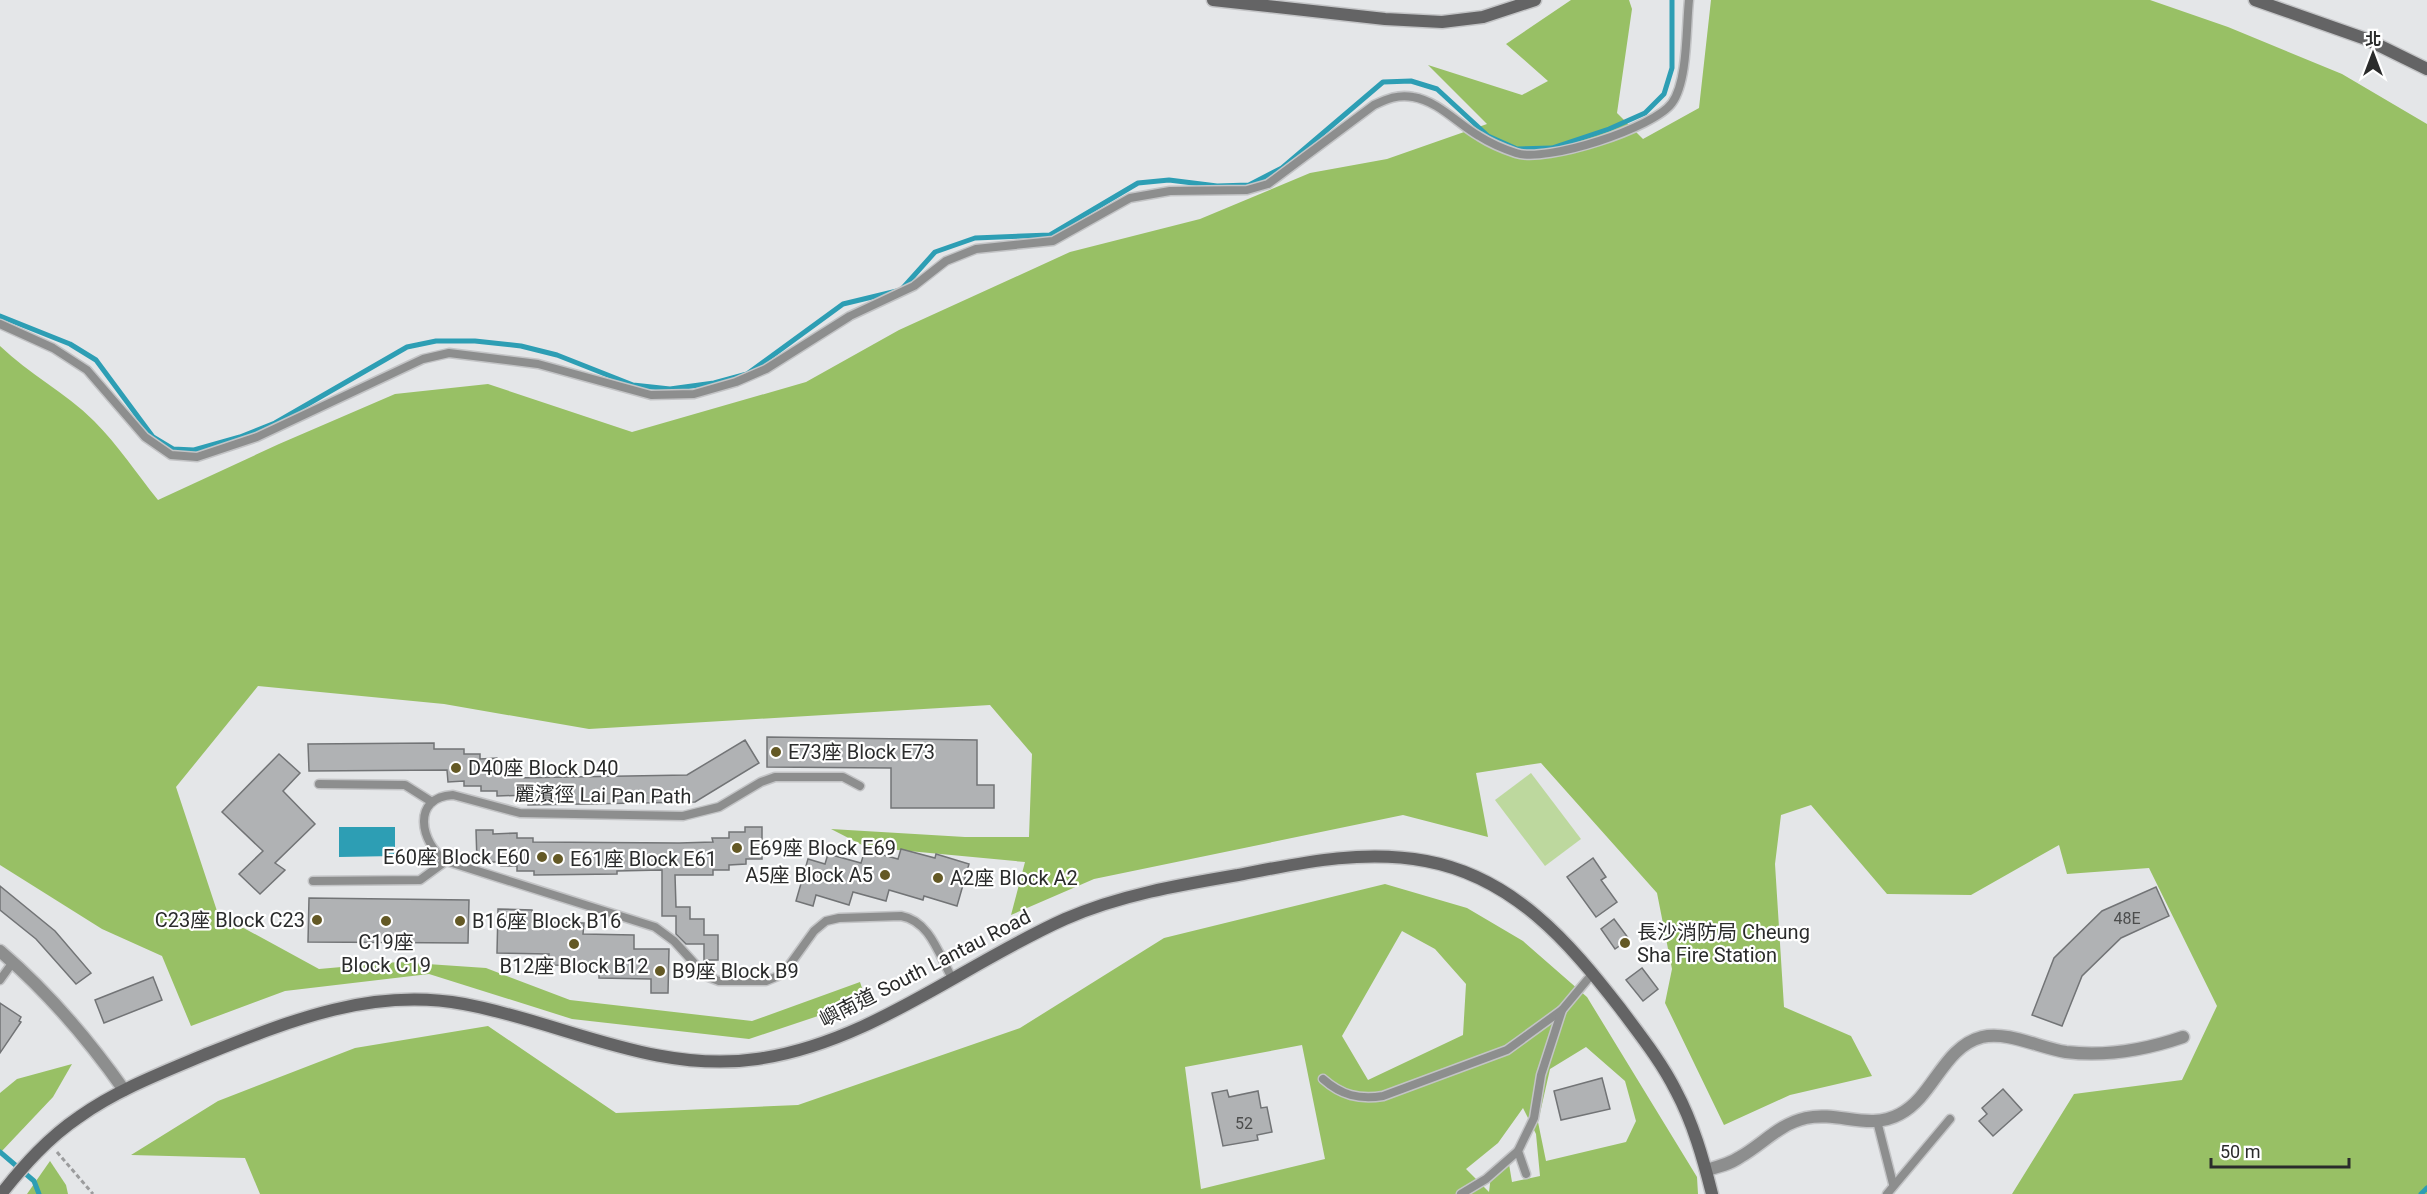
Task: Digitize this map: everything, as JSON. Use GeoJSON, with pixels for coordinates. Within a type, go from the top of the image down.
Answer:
{"type":"FeatureCollection","features":[{"type":"Feature","properties":{"kind":"main road"},"geometry":{"type":"LineString","coordinates":[[1213,0],[1428,22],[1454,22],[1483,17],[1535,0]]}},
{"type":"Feature","properties":{"kind":"main road"},"geometry":{"type":"LineString","coordinates":[[2255,0],[2388,48],[2427,69]]}},
{"type":"Feature","properties":{"kind":"main road","name":"嶼南道 South Lantau Road"},"geometry":{"type":"LineString","coordinates":[[1,1194],[48,1141],[82,1114],[124,1090],[289,1022],[359,1003],[407,999],[462,1004],[647,1053],[726,1062],[774,1057],[832,1040],[882,1017],[1050,926],[1133,895],[1305,863],[1375,856],[1402,857],[1444,865],[1504,890],[1551,927],[1593,973],[1647,1044],[1670,1079],[1695,1135],[1712,1194]]}},
{"type":"Feature","properties":{"kind":"street"},"geometry":{"type":"LineString","coordinates":[[0,951],[77,1029],[124,1090]]}},
{"type":"Feature","properties":{"kind":"street"},"geometry":{"type":"LineString","coordinates":[[1706,1170],[1739,1158],[1776,1130],[1806,1118],[1822,1116],[1877,1122],[1889,1119],[1911,1107],[1955,1052],[1964,1045],[1985,1036],[1996,1036],[2090,1054],[2137,1050],[2183,1037]]}},
{"type":"Feature","properties":{"kind":"lane"},"geometry":{"type":"LineString","coordinates":[[0,324],[53,348],[87,370],[145,437],[171,455],[197,457],[257,437],[423,359],[449,353],[538,364],[651,395],[694,394],[736,382],[766,369],[850,316],[914,286],[946,261],[976,249],[1053,241],[1130,198],[1170,191],[1247,190],[1268,184],[1374,105],[1393,97],[1414,97],[1434,105],[1480,137],[1519,154],[1554,153],[1627,130],[1661,115],[1674,101],[1681,82],[1689,0]]}},
{"type":"Feature","properties":{"kind":"lane","name":"麗濱徑 Lai Pan Path"},"geometry":{"type":"LineString","coordinates":[[432,801],[438,797],[453,795],[520,813],[683,816],[719,807],[760,782],[775,777],[843,777],[860,786]]}},
{"type":"Feature","properties":{"kind":"lane"},"geometry":{"type":"LineString","coordinates":[[319,784],[405,785],[432,801],[425,813],[424,829],[431,848],[446,861],[643,921],[674,941],[699,971],[712,979],[772,980],[783,974],[814,931],[826,921],[901,916],[917,921],[924,927],[952,978]]}},
{"type":"Feature","properties":{"kind":"lane"},"geometry":{"type":"LineString","coordinates":[[313,881],[420,880],[446,861]]}},
{"type":"Feature","properties":{"kind":"lane"},"geometry":{"type":"LineString","coordinates":[[0,980],[13,962]]}},
{"type":"Feature","properties":{"kind":"lane"},"geometry":{"type":"LineString","coordinates":[[1323,1079],[1344,1094],[1357,1098],[1383,1096],[1507,1050],[1562,1010],[1593,973]]}},
{"type":"Feature","properties":{"kind":"lane"},"geometry":{"type":"LineString","coordinates":[[1461,1194],[1486,1179],[1518,1151],[1534,1118],[1541,1075],[1562,1010]]}},
{"type":"Feature","properties":{"kind":"lane"},"geometry":{"type":"LineString","coordinates":[[1887,1194],[1893,1184],[1950,1119]]}},
{"type":"Feature","properties":{"kind":"lane"},"geometry":{"type":"LineString","coordinates":[[1877,1122],[1893,1184]]}},
{"type":"Feature","properties":{"kind":"lane"},"geometry":{"type":"LineString","coordinates":[[1518,1151],[1526,1174]]}},
{"type":"Feature","properties":{"kind":"path"},"geometry":{"type":"LineString","coordinates":[[48,1141],[93,1194]]}},
{"type":"Feature","properties":{"kind":"green space"},"geometry":{"type":"Polygon","coordinates":[[[1571,0],[1629,0],[1632,9],[1617,113],[1643,139],[1699,108],[1711,0],[2150,0],[2228,27],[2342,74],[2427,124],[2427,1194],[2012,1194],[2074,1094],[2182,1080],[2217,1006],[2149,868],[2067,874],[2059,845],[1971,895],[1887,894],[1811,805],[1781,815],[1775,864],[1784,1007],[1851,1036],[1872,1076],[1790,1095],[1724,1125],[1665,1003],[1672,969],[1657,893],[1541,763],[1476,773],[1488,837],[1403,815],[1094,879],[1011,915],[1025,862],[866,847],[831,829],[965,837],[1029,837],[1032,754],[990,705],[589,729],[444,704],[258,686],[176,787],[218,914],[319,969],[398,962],[486,968],[570,1000],[752,1021],[860,982],[866,1000],[749,1039],[572,1019],[429,974],[285,991],[191,1026],[162,956],[102,929],[0,865],[0,346],[94,421],[158,500],[395,394],[488,384],[632,432],[806,382],[899,330],[1070,252],[1200,219],[1310,173],[1387,159],[1487,124],[1428,65],[1522,95],[1548,81],[1506,44],[1571,0]]]}},
{"type":"Feature","properties":{"kind":"green space"},"geometry":{"type":"Polygon","coordinates":[[[1531,773],[1581,839],[1545,866],[1495,800],[1531,773]]]}},
{"type":"Feature","properties":{"kind":"green space"},"geometry":{"type":"Polygon","coordinates":[[[1385,884],[1467,908],[1523,941],[1587,997],[1697,1177],[1698,1194],[260,1194],[245,1158],[131,1155],[218,1101],[355,1048],[488,1026],[616,1113],[798,1105],[1020,1028],[1164,938],[1385,884]],[[1402,931],[1342,1036],[1368,1080],[1463,1035],[1466,984],[1435,949],[1402,931]],[[1302,1045],[1185,1067],[1201,1189],[1325,1159],[1302,1045]],[[1586,1047],[1550,1069],[1538,1122],[1546,1161],[1626,1142],[1636,1121],[1625,1081],[1586,1047]],[[1523,1108],[1498,1143],[1466,1169],[1489,1192],[1492,1167],[1509,1164],[1512,1182],[1540,1176],[1536,1134],[1523,1108]]]}},
{"type":"Feature","properties":{"kind":"green space"},"geometry":{"type":"Polygon","coordinates":[[[72,1064],[53,1097],[0,1153],[0,1093],[17,1079],[72,1064]]]}},
{"type":"Feature","properties":{"kind":"green space"},"geometry":{"type":"Polygon","coordinates":[[[50,1161],[66,1185],[68,1194],[27,1194],[50,1161]]]}},
{"type":"Feature","properties":{"kind":"water"},"geometry":{"type":"Polygon","coordinates":[[[339,827],[395,827],[395,856],[339,857],[339,827]]]}},
{"type":"Feature","properties":{"kind":"building"},"geometry":{"type":"Polygon","coordinates":[[[767,737],[977,740],[977,785],[994,785],[994,808],[891,808],[891,768],[767,767],[767,737]]]}},
{"type":"Feature","properties":{"kind":"building"},"geometry":{"type":"Polygon","coordinates":[[[745,740],[759,763],[695,802],[528,805],[528,795],[497,796],[497,791],[481,791],[481,786],[464,786],[464,781],[448,782],[447,770],[309,771],[308,744],[434,743],[434,749],[464,749],[464,754],[480,754],[480,759],[497,758],[497,764],[513,763],[513,778],[687,775],[745,740]]]}},
{"type":"Feature","properties":{"kind":"building"},"geometry":{"type":"Polygon","coordinates":[[[279,754],[300,773],[283,791],[315,824],[275,863],[285,870],[260,894],[239,874],[263,851],[222,812],[279,754]]]}},
{"type":"Feature","properties":{"kind":"building"},"geometry":{"type":"Polygon","coordinates":[[[745,827],[762,827],[762,859],[746,859],[746,864],[729,865],[729,870],[713,870],[713,875],[675,875],[676,907],[690,907],[690,919],[704,919],[704,935],[718,935],[718,960],[704,960],[704,944],[686,944],[676,934],[676,916],[662,916],[662,870],[617,871],[617,874],[534,875],[534,871],[517,871],[517,866],[501,866],[501,862],[477,862],[476,830],[493,830],[493,834],[517,833],[517,838],[533,838],[533,842],[679,843],[713,842],[712,838],[729,838],[729,832],[745,832],[745,827]]]}},
{"type":"Feature","properties":{"kind":"building"},"geometry":{"type":"Polygon","coordinates":[[[901,849],[935,858],[936,854],[969,864],[957,906],[924,896],[923,900],[889,890],[886,901],[853,892],[849,905],[816,895],[813,906],[796,901],[808,859],[825,864],[828,854],[861,863],[865,850],[898,859],[901,849]]]}},
{"type":"Feature","properties":{"kind":"building","name":"長沙消防局 Cheung Sha Fire Station"},"geometry":{"type":"Polygon","coordinates":[[[1593,858],[1606,877],[1601,880],[1617,902],[1596,917],[1567,877],[1593,858]]]}},
{"type":"Feature","properties":{"kind":"building"},"geometry":{"type":"Polygon","coordinates":[[[0,886],[55,931],[91,973],[76,984],[36,939],[0,910],[0,886]]]}},
{"type":"Feature","properties":{"kind":"building"},"geometry":{"type":"Polygon","coordinates":[[[2156,887],[2169,916],[2121,938],[2082,976],[2062,1026],[2032,1015],[2054,958],[2102,911],[2156,887]]]}},
{"type":"Feature","properties":{"kind":"building"},"geometry":{"type":"Polygon","coordinates":[[[309,898],[469,900],[468,943],[308,942],[309,898]]]}},
{"type":"Feature","properties":{"kind":"building"},"geometry":{"type":"Polygon","coordinates":[[[498,909],[532,910],[532,922],[584,923],[583,934],[634,935],[634,949],[669,949],[668,993],[651,993],[651,979],[599,978],[599,966],[548,965],[549,954],[497,953],[498,909]]]}},
{"type":"Feature","properties":{"kind":"building"},"geometry":{"type":"Polygon","coordinates":[[[1614,919],[1629,939],[1615,949],[1601,929],[1614,919]]]}},
{"type":"Feature","properties":{"kind":"building"},"geometry":{"type":"Polygon","coordinates":[[[1642,968],[1658,989],[1643,1001],[1626,980],[1642,968]]]}},
{"type":"Feature","properties":{"kind":"building"},"geometry":{"type":"Polygon","coordinates":[[[153,977],[162,1000],[104,1023],[95,1000],[153,977]]]}},
{"type":"Feature","properties":{"kind":"building"},"geometry":{"type":"Polygon","coordinates":[[[0,1003],[21,1017],[19,1021],[21,1022],[0,1053],[0,1003]]]}},
{"type":"Feature","properties":{"kind":"building"},"geometry":{"type":"Polygon","coordinates":[[[1602,1078],[1610,1109],[1561,1120],[1554,1091],[1602,1078]]]}},
{"type":"Feature","properties":{"kind":"building"},"geometry":{"type":"Polygon","coordinates":[[[2003,1089],[2022,1110],[1993,1136],[1979,1121],[1987,1114],[1982,1108],[2003,1089]]]}},
{"type":"Feature","properties":{"kind":"building"},"geometry":{"type":"Polygon","coordinates":[[[1227,1090],[1229,1097],[1258,1091],[1261,1108],[1267,1107],[1272,1132],[1257,1135],[1258,1140],[1223,1146],[1212,1093],[1227,1090]]]}},
{"type":"Feature","properties":{"kind":"waterway"},"geometry":{"type":"LineString","coordinates":[[0,316],[70,344],[96,360],[153,437],[173,449],[194,450],[240,437],[275,423],[407,347],[436,341],[475,341],[521,346],[557,355],[633,385],[670,389],[714,383],[747,374],[843,304],[901,290],[935,252],[975,238],[1050,235],[1138,183],[1169,180],[1217,186],[1249,185],[1282,168],[1383,82],[1411,81],[1437,89],[1488,136],[1517,149],[1552,148],[1609,129],[1645,113],[1664,94],[1672,68],[1672,0]]}},
{"type":"Feature","properties":{"kind":"waterway"},"geometry":{"type":"LineString","coordinates":[[0,1152],[34,1181],[39,1194]]}},
{"type":"Feature","properties":{"kind":"waterway"},"geometry":{"type":"LineString","coordinates":[[2421,1194],[2427,1188]]}},
{"type":"Feature","properties":{"kind":"place","name":"E73座 Block E73"},"geometry":{"type":"Point","coordinates":[776,752]}},
{"type":"Feature","properties":{"kind":"place","name":"D40座 Block D40"},"geometry":{"type":"Point","coordinates":[456,768]}},
{"type":"Feature","properties":{"kind":"place","name":"E69座 Block E69"},"geometry":{"type":"Point","coordinates":[737,848]}},
{"type":"Feature","properties":{"kind":"place","name":"E60座 Block E60"},"geometry":{"type":"Point","coordinates":[542,857]}},
{"type":"Feature","properties":{"kind":"place","name":"E61座 Block E61"},"geometry":{"type":"Point","coordinates":[558,859]}},
{"type":"Feature","properties":{"kind":"place","name":"A5座 Block A5"},"geometry":{"type":"Point","coordinates":[885,875]}},
{"type":"Feature","properties":{"kind":"place","name":"A2座 Block A2"},"geometry":{"type":"Point","coordinates":[938,878]}},
{"type":"Feature","properties":{"kind":"place","name":"C23座 Block C23"},"geometry":{"type":"Point","coordinates":[317,920]}},
{"type":"Feature","properties":{"kind":"place","name":"C19座 Block C19"},"geometry":{"type":"Point","coordinates":[386,921]}},
{"type":"Feature","properties":{"kind":"place","name":"B16座 Block B16"},"geometry":{"type":"Point","coordinates":[460,921]}},
{"type":"Feature","properties":{"kind":"place","name":"長沙消防局 Cheung Sha Fire Station"},"geometry":{"type":"Point","coordinates":[1625,943]}},
{"type":"Feature","properties":{"kind":"place","name":"B12座 Block B12"},"geometry":{"type":"Point","coordinates":[574,944]}},
{"type":"Feature","properties":{"kind":"place","name":"B9座 Block B9"},"geometry":{"type":"Point","coordinates":[660,971]}}]}
